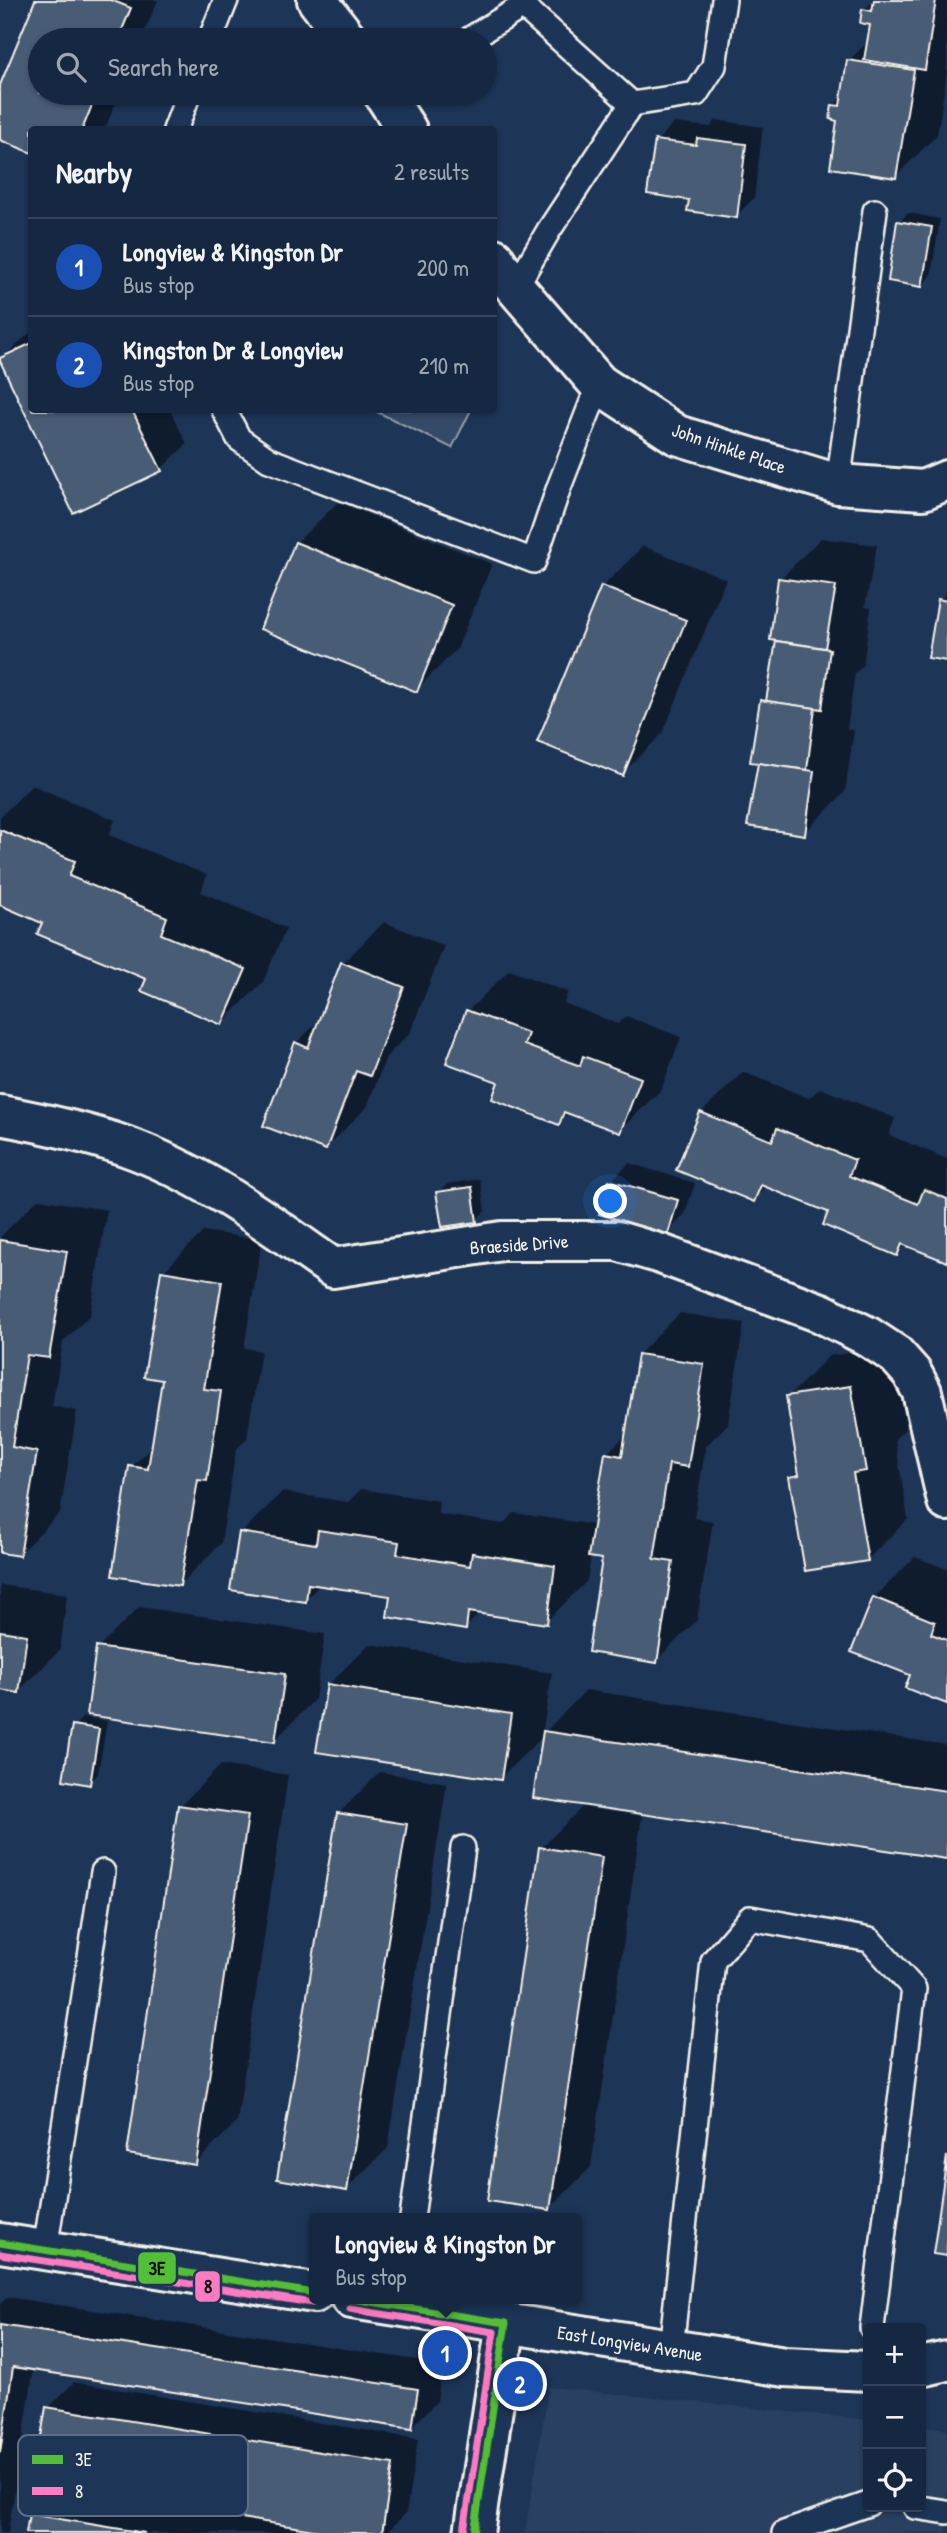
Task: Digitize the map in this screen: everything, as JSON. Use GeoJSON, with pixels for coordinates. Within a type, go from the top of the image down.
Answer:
{"type":"FeatureCollection","features":[{"type":"Feature","properties":{"kind":"street"},"geometry":{"type":"LineString","coordinates":[[317,0],[339,28]]}},
{"type":"Feature","properties":{"kind":"street"},"geometry":{"type":"LineString","coordinates":[[392,105],[405,126]]}},
{"type":"Feature","properties":{"kind":"street","name":"John Hinkle Place"},"geometry":{"type":"LineString","coordinates":[[504,273],[599,384],[677,435],[838,484],[923,490],[947,480]]}},
{"type":"Feature","properties":{"kind":"street","name":"Braeside Drive"},"geometry":{"type":"LineString","coordinates":[[0,1115],[65,1127],[127,1147],[188,1174],[242,1204],[333,1268],[502,1241],[617,1241],[662,1254],[821,1313],[887,1348],[912,1373],[922,1392],[947,1501]]}},
{"type":"Feature","properties":{"kind":"street"},"geometry":{"type":"LineString","coordinates":[[0,2243],[309,2292]]}},
{"type":"Feature","properties":{"kind":"street","name":"East Longview Avenue"},"geometry":{"type":"LineString","coordinates":[[406,2304],[506,2323],[785,2367],[863,2366]]}},
{"type":"Feature","properties":{"kind":"street"},"geometry":{"type":"LineString","coordinates":[[474,2533],[506,2323]]}},
{"type":"Feature","properties":{"kind":"street"},"geometry":{"type":"LineString","coordinates":[[926,2366],[947,2361]]}},
{"type":"Feature","properties":{"kind":"lane"},"geometry":{"type":"LineString","coordinates":[[215,28],[226,0]]}},
{"type":"Feature","properties":{"kind":"lane"},"geometry":{"type":"LineString","coordinates":[[504,273],[550,229],[632,104],[696,94],[714,66],[724,0]]}},
{"type":"Feature","properties":{"kind":"lane"},"geometry":{"type":"LineString","coordinates":[[487,28],[523,6],[632,104]]}},
{"type":"Feature","properties":{"kind":"lane"},"geometry":{"type":"LineString","coordinates":[[177,126],[185,105]]}},
{"type":"Feature","properties":{"kind":"lane"},"geometry":{"type":"LineString","coordinates":[[838,484],[875,211]]}},
{"type":"Feature","properties":{"kind":"lane"},"geometry":{"type":"LineString","coordinates":[[226,413],[239,439],[269,460],[534,561],[599,384]]}},
{"type":"Feature","properties":{"kind":"lane"},"geometry":{"type":"LineString","coordinates":[[413,2213],[463,1848]]}},
{"type":"Feature","properties":{"kind":"lane"},"geometry":{"type":"LineString","coordinates":[[45,2250],[103,1872]]}},
{"type":"Feature","properties":{"kind":"lane"},"geometry":{"type":"LineString","coordinates":[[671,2349],[713,1961],[750,1918],[870,1940],[914,1989],[873,2323]]}},
{"type":"Feature","properties":{"kind":"lane"},"geometry":{"type":"LineString","coordinates":[[784,2533],[863,2506]]}},
{"type":"Feature","properties":{"kind":"lane"},"geometry":{"type":"LineString","coordinates":[[926,2509],[947,2512]]}},
{"type":"Feature","properties":{"kind":"shaded area"},"geometry":{"type":"Polygon","coordinates":[[[379,413],[470,413],[452,448],[379,413]]]}},
{"type":"Feature","properties":{"kind":"shaded area"},"geometry":{"type":"Polygon","coordinates":[[[549,2387],[863,2419],[863,2512],[926,2512],[926,2427],[947,2429],[947,2533],[525,2533],[549,2387]]]}},
{"type":"Feature","properties":{"kind":"building"},"geometry":{"type":"Polygon","coordinates":[[[35,0],[111,0],[131,8],[123,28],[28,28],[28,105],[92,105],[84,126],[28,126],[28,151],[0,140],[0,85],[35,0]]]}},
{"type":"Feature","properties":{"kind":"building"},"geometry":{"type":"Polygon","coordinates":[[[874,0],[936,0],[925,70],[864,60],[870,25],[860,23],[862,9],[872,11],[874,0]]]}},
{"type":"Feature","properties":{"kind":"building"},"geometry":{"type":"Polygon","coordinates":[[[847,60],[914,70],[896,178],[830,168],[837,121],[830,119],[832,105],[840,106],[847,60]]]}},
{"type":"Feature","properties":{"kind":"building"},"geometry":{"type":"Polygon","coordinates":[[[697,138],[746,144],[737,218],[687,211],[689,200],[647,194],[655,140],[696,145],[697,138]]]}},
{"type":"Feature","properties":{"kind":"building"},"geometry":{"type":"Polygon","coordinates":[[[897,221],[932,227],[922,287],[888,281],[897,221]]]}},
{"type":"Feature","properties":{"kind":"building"},"geometry":{"type":"Polygon","coordinates":[[[28,345],[28,413],[133,413],[162,471],[73,513],[0,358],[28,345]]]}},
{"type":"Feature","properties":{"kind":"building"},"geometry":{"type":"Polygon","coordinates":[[[295,542],[452,605],[417,692],[260,629],[295,542]]]}},
{"type":"Feature","properties":{"kind":"building"},"geometry":{"type":"Polygon","coordinates":[[[778,578],[836,586],[825,648],[770,640],[778,578]]]}},
{"type":"Feature","properties":{"kind":"building"},"geometry":{"type":"Polygon","coordinates":[[[601,586],[686,620],[623,776],[537,742],[601,586]]]}},
{"type":"Feature","properties":{"kind":"building"},"geometry":{"type":"Polygon","coordinates":[[[938,599],[947,601],[947,661],[928,658],[938,599]]]}},
{"type":"Feature","properties":{"kind":"building"},"geometry":{"type":"Polygon","coordinates":[[[776,641],[830,649],[822,709],[766,701],[776,641]]]}},
{"type":"Feature","properties":{"kind":"building"},"geometry":{"type":"Polygon","coordinates":[[[760,700],[815,708],[807,770],[750,762],[760,700]]]}},
{"type":"Feature","properties":{"kind":"building"},"geometry":{"type":"Polygon","coordinates":[[[758,763],[814,771],[805,835],[747,826],[758,763]]]}},
{"type":"Feature","properties":{"kind":"building"},"geometry":{"type":"Polygon","coordinates":[[[0,830],[75,861],[69,876],[167,917],[161,934],[246,969],[222,1025],[141,991],[146,979],[37,934],[42,923],[0,905],[0,830]]]}},
{"type":"Feature","properties":{"kind":"building"},"geometry":{"type":"Polygon","coordinates":[[[341,962],[404,987],[370,1076],[356,1071],[326,1150],[263,1126],[295,1042],[308,1048],[341,962]]]}},
{"type":"Feature","properties":{"kind":"building"},"geometry":{"type":"Polygon","coordinates":[[[466,1010],[528,1033],[524,1045],[580,1066],[583,1056],[641,1078],[620,1133],[564,1112],[559,1125],[492,1099],[498,1082],[446,1063],[466,1010]]]}},
{"type":"Feature","properties":{"kind":"building"},"geometry":{"type":"Polygon","coordinates":[[[700,1112],[772,1141],[777,1128],[855,1160],[849,1176],[918,1204],[924,1189],[947,1199],[947,1262],[902,1244],[897,1256],[823,1225],[828,1212],[761,1185],[754,1202],[676,1170],[700,1112]]]}},
{"type":"Feature","properties":{"kind":"building"},"geometry":{"type":"Polygon","coordinates":[[[609,1180],[678,1200],[668,1234],[599,1214],[609,1180]]]}},
{"type":"Feature","properties":{"kind":"building"},"geometry":{"type":"Polygon","coordinates":[[[472,1187],[477,1222],[442,1227],[436,1192],[472,1187]]]}},
{"type":"Feature","properties":{"kind":"building"},"geometry":{"type":"Polygon","coordinates":[[[0,1240],[67,1251],[49,1358],[27,1355],[12,1447],[37,1452],[20,1556],[0,1553],[0,1240]]]}},
{"type":"Feature","properties":{"kind":"building"},"geometry":{"type":"Polygon","coordinates":[[[161,1271],[222,1281],[204,1389],[221,1391],[207,1481],[198,1480],[180,1586],[112,1576],[129,1466],[148,1469],[162,1380],[144,1377],[161,1271]]]}},
{"type":"Feature","properties":{"kind":"building"},"geometry":{"type":"Polygon","coordinates":[[[638,1354],[704,1364],[688,1467],[669,1464],[654,1559],[673,1562],[657,1663],[588,1652],[602,1559],[588,1557],[605,1453],[622,1456],[638,1354]]]}},
{"type":"Feature","properties":{"kind":"building"},"geometry":{"type":"Polygon","coordinates":[[[851,1386],[866,1471],[853,1473],[868,1561],[805,1571],[789,1477],[799,1475],[786,1396],[851,1386]]]}},
{"type":"Feature","properties":{"kind":"building"},"geometry":{"type":"Polygon","coordinates":[[[318,1530],[399,1542],[397,1554],[470,1566],[472,1553],[555,1566],[547,1624],[468,1612],[466,1630],[387,1617],[390,1596],[308,1584],[306,1602],[230,1590],[239,1532],[316,1544],[318,1530]]]}},
{"type":"Feature","properties":{"kind":"building"},"geometry":{"type":"Polygon","coordinates":[[[873,1597],[935,1622],[931,1634],[947,1640],[947,1704],[905,1688],[910,1675],[851,1652],[873,1597]]]}},
{"type":"Feature","properties":{"kind":"building"},"geometry":{"type":"Polygon","coordinates":[[[0,1631],[27,1635],[19,1693],[0,1690],[0,1631]]]}},
{"type":"Feature","properties":{"kind":"building"},"geometry":{"type":"Polygon","coordinates":[[[96,1647],[285,1674],[275,1742],[87,1715],[96,1647]]]}},
{"type":"Feature","properties":{"kind":"building"},"geometry":{"type":"Polygon","coordinates":[[[327,1684],[511,1714],[501,1780],[316,1752],[327,1684]]]}},
{"type":"Feature","properties":{"kind":"building"},"geometry":{"type":"Polygon","coordinates":[[[72,1725],[99,1729],[90,1785],[63,1780],[72,1725]]]}},
{"type":"Feature","properties":{"kind":"building"},"geometry":{"type":"Polygon","coordinates":[[[543,1731],[947,1791],[947,1859],[533,1798],[543,1731]]]}},
{"type":"Feature","properties":{"kind":"building"},"geometry":{"type":"Polygon","coordinates":[[[178,1805],[248,1815],[196,2165],[127,2154],[178,1805]]]}},
{"type":"Feature","properties":{"kind":"building"},"geometry":{"type":"Polygon","coordinates":[[[337,1813],[407,1824],[347,2191],[277,2179],[337,1813]]]}},
{"type":"Feature","properties":{"kind":"building"},"geometry":{"type":"Polygon","coordinates":[[[539,1847],[602,1857],[550,2210],[487,2201],[539,1847]]]}},
{"type":"Feature","properties":{"kind":"building"},"geometry":{"type":"Polygon","coordinates":[[[947,2156],[947,2256],[933,2254],[947,2156]]]}},
{"type":"Feature","properties":{"kind":"building"},"geometry":{"type":"Polygon","coordinates":[[[0,2325],[418,2389],[412,2429],[13,2367],[0,2453],[0,2325]]]}},
{"type":"Feature","properties":{"kind":"building"},"geometry":{"type":"Polygon","coordinates":[[[46,2407],[216,2435],[41,2435],[46,2407]]]}},
{"type":"Feature","properties":{"kind":"building"},"geometry":{"type":"Polygon","coordinates":[[[248,2440],[393,2464],[382,2533],[332,2533],[228,2516],[248,2516],[248,2440]]]}},
{"type":"Feature","properties":{"kind":"building"},"geometry":{"type":"Polygon","coordinates":[[[29,2516],[41,2516],[145,2533],[26,2533],[29,2516]]]}},
{"type":"Feature","properties":{"kind":"transit line","name":"3E"},"geometry":{"type":"LineString","coordinates":[[0,2243],[309,2292]]}},
{"type":"Feature","properties":{"kind":"transit line","name":"8"},"geometry":{"type":"LineString","coordinates":[[0,2254],[309,2303]]}},
{"type":"Feature","properties":{"kind":"transit line","name":"3E"},"geometry":{"type":"LineString","coordinates":[[384,2304],[506,2323],[474,2533]]}},
{"type":"Feature","properties":{"kind":"transit line","name":"8"},"geometry":{"type":"LineString","coordinates":[[350,2309],[494,2332],[464,2531]]}},
{"type":"Feature","properties":{"kind":"place","name":"Longview & Kingston Dr"},"geometry":{"type":"Point","coordinates":[445,2353]}},
{"type":"Feature","properties":{"kind":"place","name":"Kingston Dr & Longview"},"geometry":{"type":"Point","coordinates":[520,2384]}}]}
